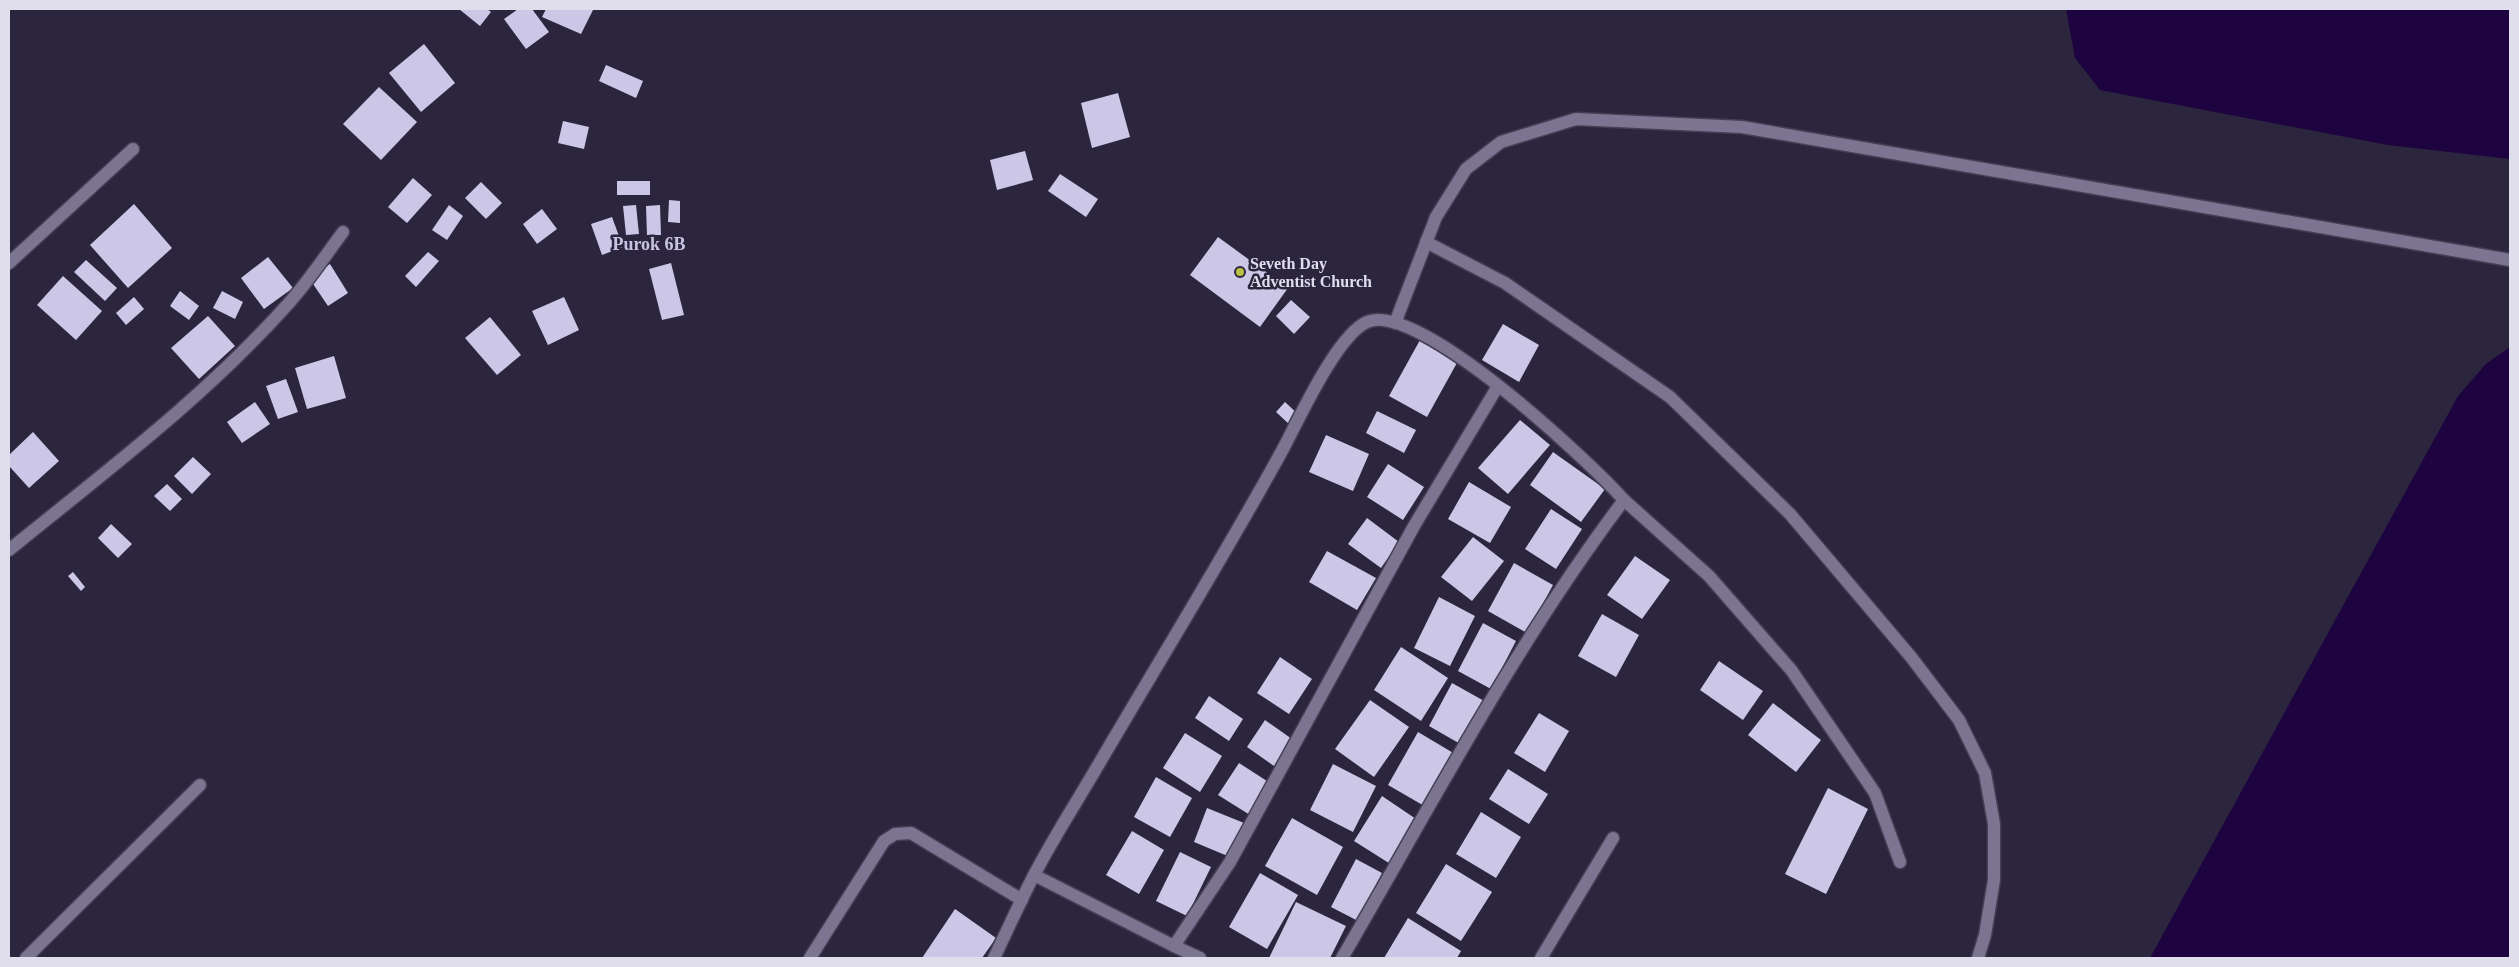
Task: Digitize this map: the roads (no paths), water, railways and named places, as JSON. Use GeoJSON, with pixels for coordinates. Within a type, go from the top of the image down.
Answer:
{"type":"FeatureCollection","features":[{"type":"Feature","properties":{"kind":"street"},"geometry":{"type":"LineString","coordinates":[[1395,323],[1436,217],[1466,170],[1501,142],[1576,119],[1742,127],[2510,260]]}},
{"type":"Feature","properties":{"kind":"street"},"geometry":{"type":"LineString","coordinates":[[9,263],[133,150]]}},
{"type":"Feature","properties":{"kind":"street"},"geometry":{"type":"LineString","coordinates":[[9,550],[140,445],[238,356],[289,303],[343,232]]}},
{"type":"Feature","properties":{"kind":"street"},"geometry":{"type":"LineString","coordinates":[[1426,242],[1505,283],[1670,397],[1790,514],[1911,657],[1960,720],[1985,773],[1994,824],[1994,880],[1985,935],[1978,958]]}},
{"type":"Feature","properties":{"kind":"street"},"geometry":{"type":"LineString","coordinates":[[994,958],[1034,875],[1273,467],[1334,355],[1350,334],[1367,322],[1380,320],[1395,323],[1434,340],[1473,366],[1577,453],[1624,500],[1709,576],[1792,671],[1875,793],[1900,862]]}},
{"type":"Feature","properties":{"kind":"street"},"geometry":{"type":"LineString","coordinates":[[1174,946],[1230,862],[1414,526],[1498,386]]}},
{"type":"Feature","properties":{"kind":"street"},"geometry":{"type":"LineString","coordinates":[[1342,958],[1495,693],[1559,592],[1624,500]]}},
{"type":"Feature","properties":{"kind":"street"},"geometry":{"type":"LineString","coordinates":[[26,958],[200,785]]}},
{"type":"Feature","properties":{"kind":"street"},"geometry":{"type":"LineString","coordinates":[[810,958],[884,841],[895,834],[911,833],[1022,900]]}},
{"type":"Feature","properties":{"kind":"street"},"geometry":{"type":"LineString","coordinates":[[1541,958],[1613,838]]}},
{"type":"Feature","properties":{"kind":"street"},"geometry":{"type":"LineString","coordinates":[[1034,875],[1200,958]]}},
{"type":"Feature","properties":{"kind":"place","name":"Seveth Day Adventist Church"},"geometry":{"type":"Point","coordinates":[1240,272]}},
{"type":"Feature","properties":{"kind":"district","name":"Purok 6B"},"geometry":{"type":"Point","coordinates":[649,244]}}]}
